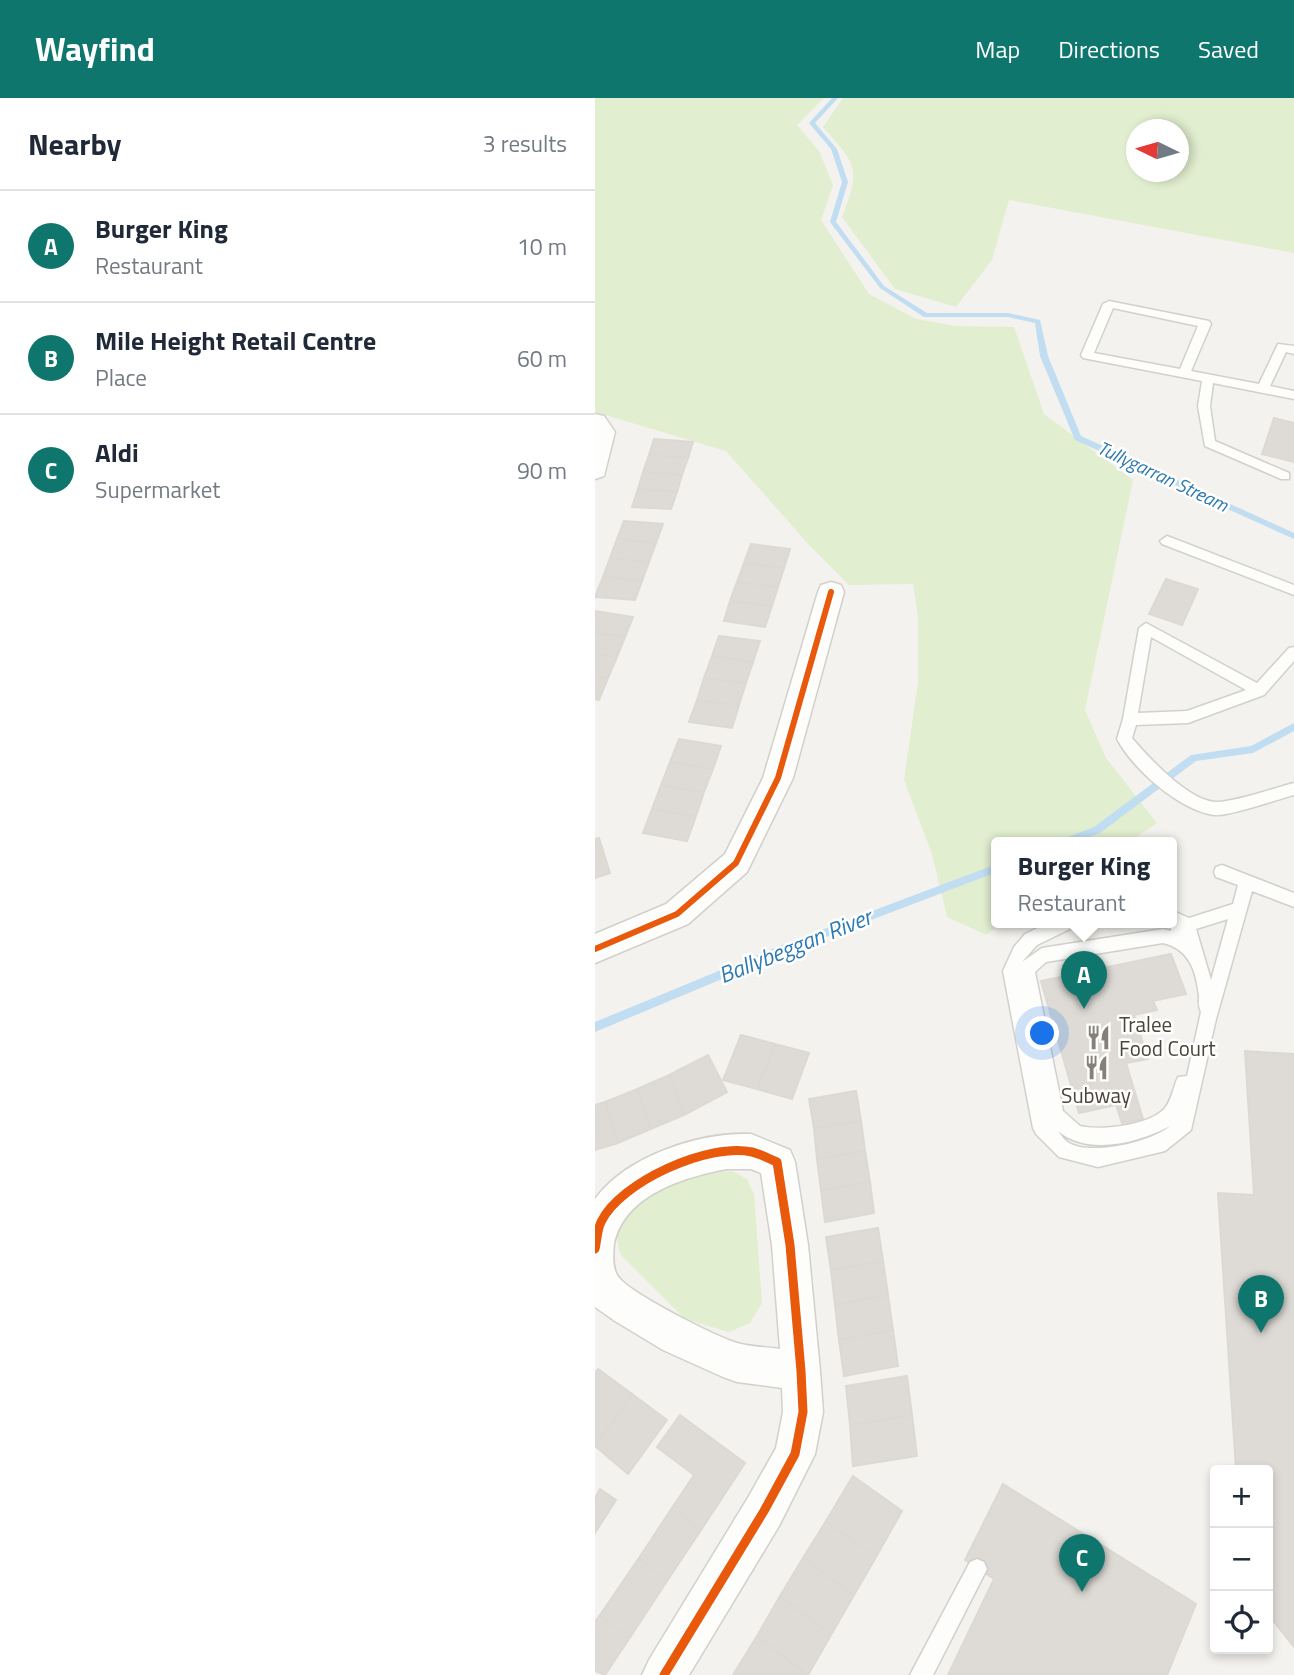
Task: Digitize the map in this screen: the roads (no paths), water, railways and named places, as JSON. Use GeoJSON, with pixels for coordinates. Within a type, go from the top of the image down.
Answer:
{"type":"FeatureCollection","features":[{"type":"Feature","properties":{"kind":"street"},"geometry":{"type":"LineString","coordinates":[[595,422],[603,432],[595,470]]}},
{"type":"Feature","properties":{"kind":"street"},"geometry":{"type":"LineString","coordinates":[[595,949],[677,914],[736,863],[778,778],[831,592]]}},
{"type":"Feature","properties":{"kind":"street"},"geometry":{"type":"LineString","coordinates":[[595,1249],[601,1223],[626,1191],[657,1170],[749,1150],[777,1163],[790,1244],[801,1371],[803,1412],[795,1454],[764,1511],[664,1675]]}},
{"type":"Feature","properties":{"kind":"street"},"geometry":{"type":"LineString","coordinates":[[595,1260],[600,1287],[628,1308],[677,1336],[737,1363],[801,1371]]}},
{"type":"Feature","properties":{"kind":"lane"},"geometry":{"type":"LineString","coordinates":[[1184,374],[1205,324],[1109,304],[1087,355],[1294,396]]}},
{"type":"Feature","properties":{"kind":"lane"},"geometry":{"type":"LineString","coordinates":[[1262,390],[1282,347],[1294,350]]}},
{"type":"Feature","properties":{"kind":"lane"},"geometry":{"type":"LineString","coordinates":[[1208,379],[1204,406],[1209,443],[1285,476]]}},
{"type":"Feature","properties":{"kind":"lane"},"geometry":{"type":"LineString","coordinates":[[1167,541],[1294,590]]}},
{"type":"Feature","properties":{"kind":"lane"},"geometry":{"type":"LineString","coordinates":[[1258,691],[1146,628],[1131,719],[1124,739],[1152,772],[1186,797],[1216,809],[1294,789]]}},
{"type":"Feature","properties":{"kind":"lane"},"geometry":{"type":"LineString","coordinates":[[1131,719],[1188,717],[1258,691],[1294,652]]}},
{"type":"Feature","properties":{"kind":"lane"},"geometry":{"type":"LineString","coordinates":[[1222,872],[1294,900]]}},
{"type":"Feature","properties":{"kind":"lane"},"geometry":{"type":"LineString","coordinates":[[1055,928],[1034,937],[1016,952],[1011,971],[1042,1128],[1065,1151],[1098,1158],[1165,1142],[1185,1124],[1208,1019],[1247,883]]}},
{"type":"Feature","properties":{"kind":"lane"},"geometry":{"type":"LineString","coordinates":[[1194,950],[1181,940],[1163,936],[1042,955],[1026,969],[1055,1114],[1063,1127],[1086,1137],[1139,1130],[1167,1119],[1180,1098],[1195,1034],[1208,1019],[1207,994],[1194,950],[1179,920],[1238,909]]}},
{"type":"Feature","properties":{"kind":"lane"},"geometry":{"type":"LineString","coordinates":[[1163,936],[1171,928]]}},
{"type":"Feature","properties":{"kind":"lane"},"geometry":{"type":"LineString","coordinates":[[921,1675],[977,1569]]}},
{"type":"Feature","properties":{"kind":"waterway","name":"Tullygarran Stream"},"geometry":{"type":"LineString","coordinates":[[835,98],[812,123],[834,149],[845,182],[833,222],[882,287],[926,315],[1008,315],[1038,322],[1044,356],[1078,438],[1294,536]]}},
{"type":"Feature","properties":{"kind":"waterway","name":"Ballybeggan River"},"geometry":{"type":"LineString","coordinates":[[1079,837],[1097,830],[1194,758],[1253,749],[1294,727]]}},
{"type":"Feature","properties":{"kind":"waterway","name":"Ballybeggan River"},"geometry":{"type":"LineString","coordinates":[[595,1027],[783,949],[991,870]]}},
{"type":"Feature","properties":{"kind":"place","name":"Burger King"},"geometry":{"type":"Point","coordinates":[1084,1009]}},
{"type":"Feature","properties":{"kind":"place","name":"Tralee Food Court"},"geometry":{"type":"Point","coordinates":[1099,1037]}},
{"type":"Feature","properties":{"kind":"place","name":"Subway"},"geometry":{"type":"Point","coordinates":[1096,1067]}},
{"type":"Feature","properties":{"kind":"place","name":"Mile Height Retail Centre"},"geometry":{"type":"Point","coordinates":[1261,1333]}},
{"type":"Feature","properties":{"kind":"place","name":"Aldi"},"geometry":{"type":"Point","coordinates":[1082,1592]}}]}
